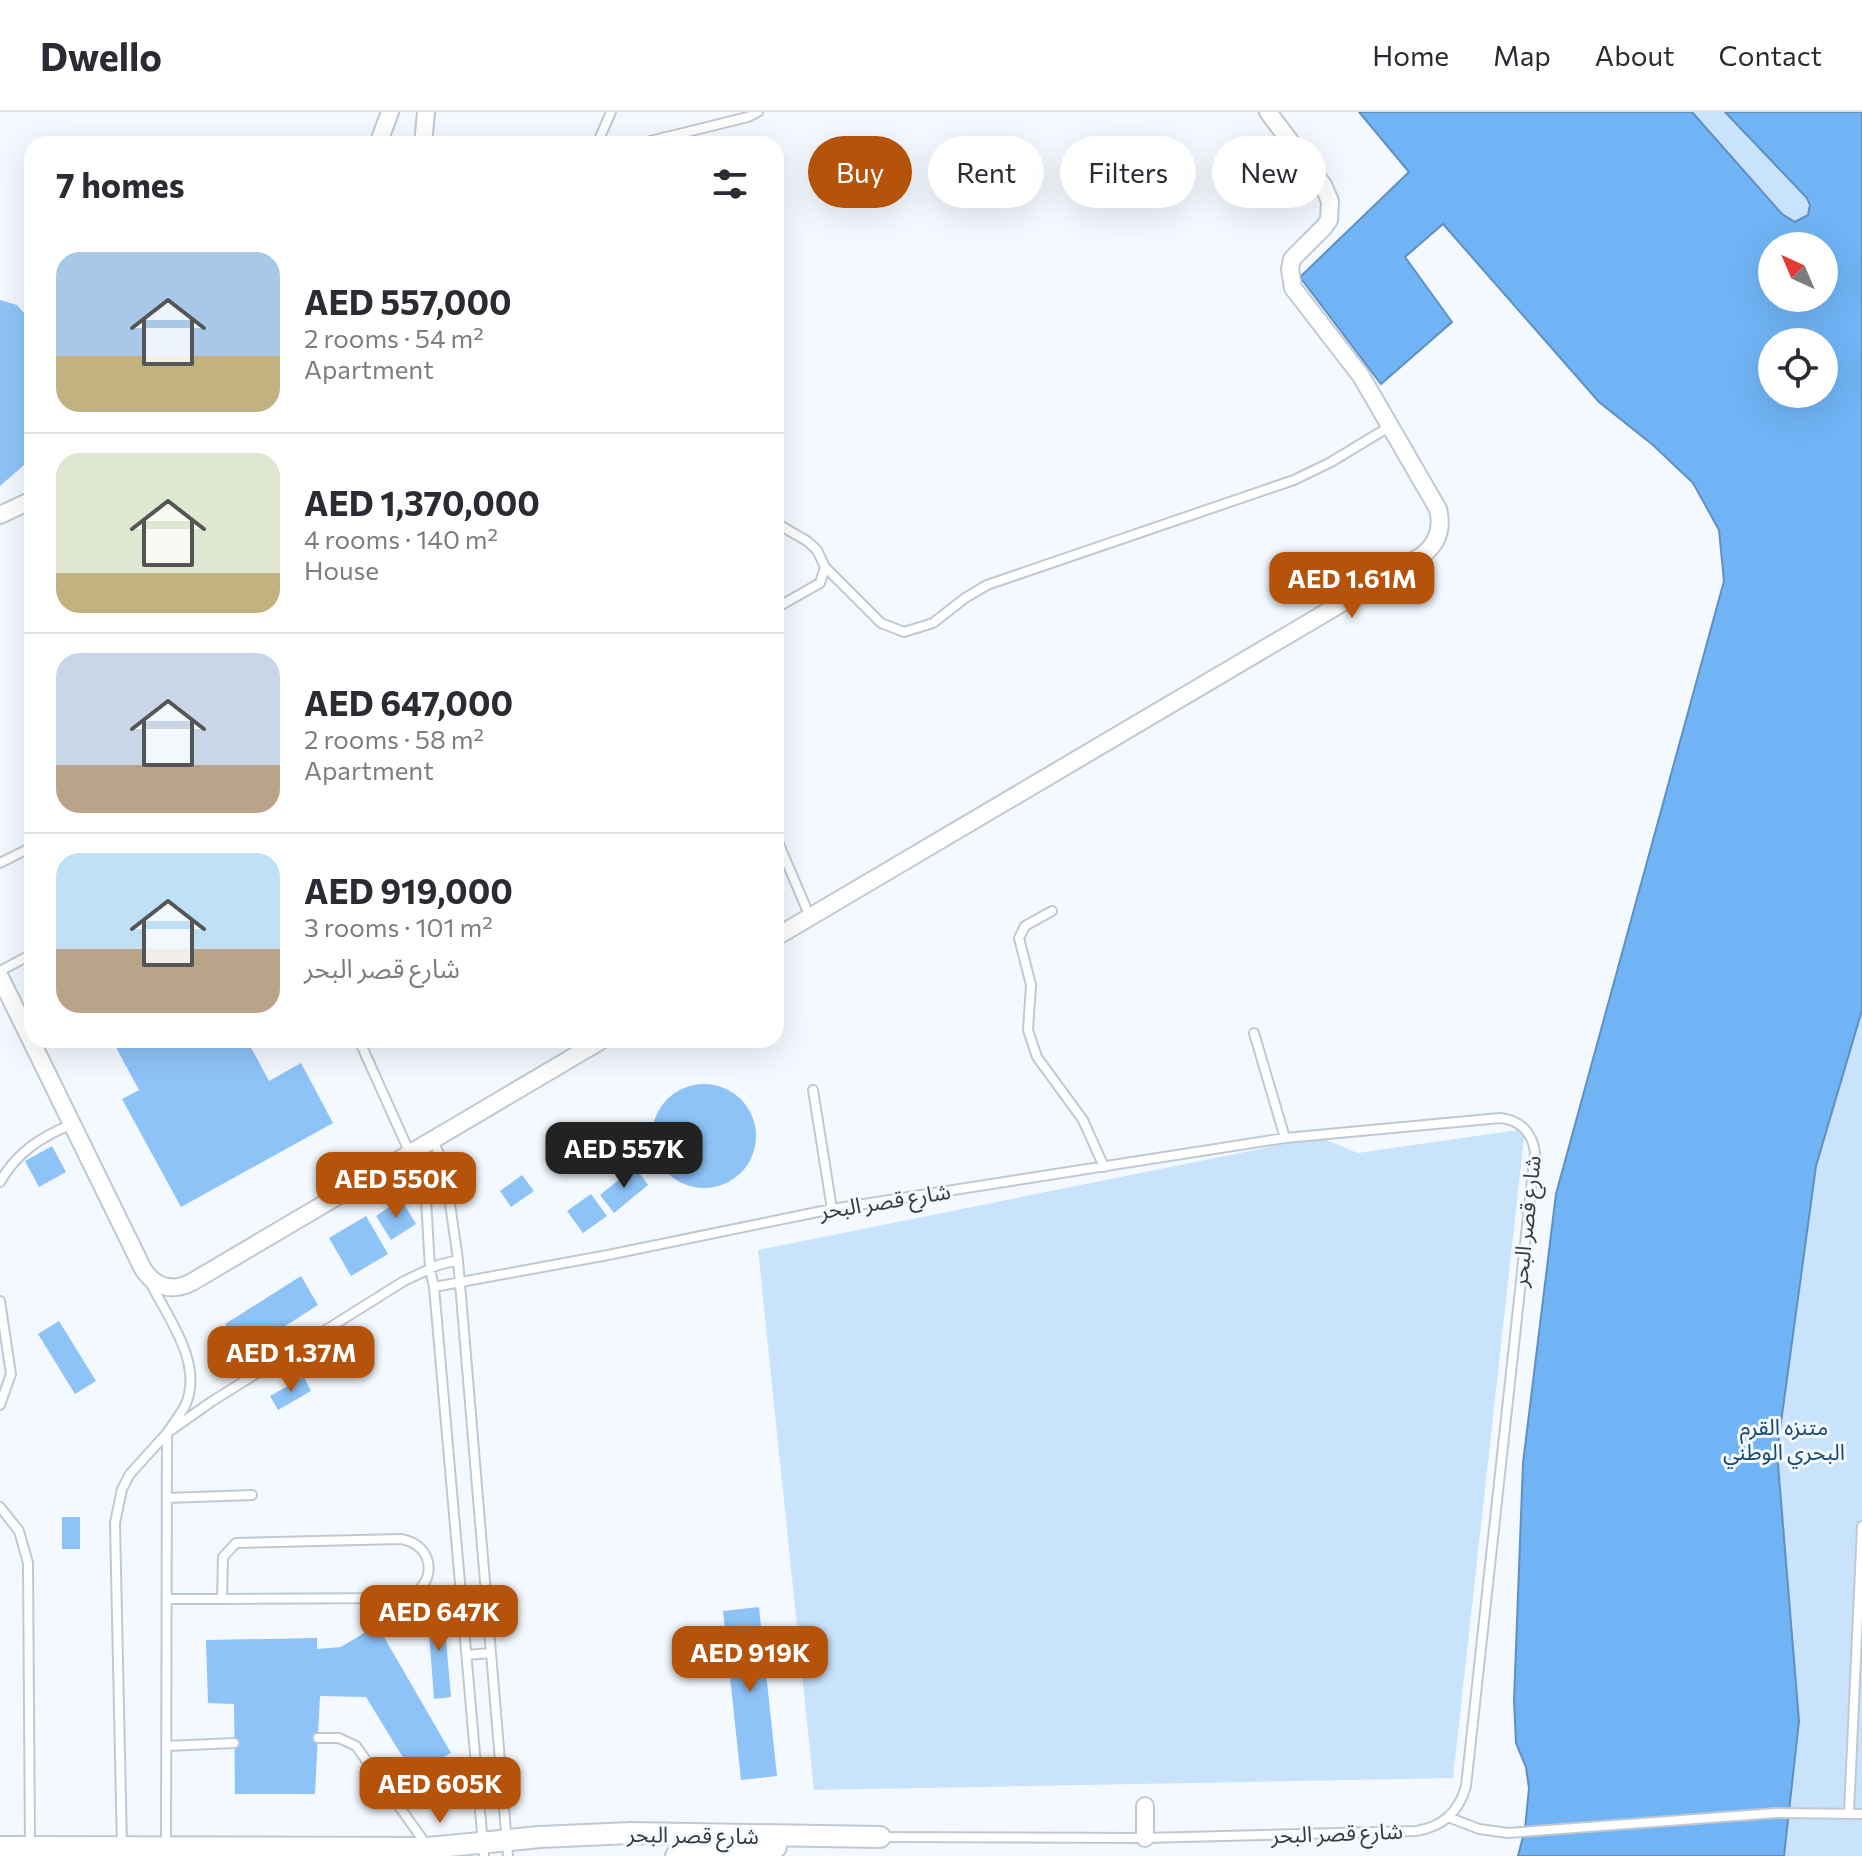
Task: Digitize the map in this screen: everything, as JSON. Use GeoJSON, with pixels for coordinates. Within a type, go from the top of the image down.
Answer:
{"type":"FeatureCollection","features":[{"type":"Feature","properties":{"kind":"street"},"geometry":{"type":"LineString","coordinates":[[381,136],[390,112]]}},
{"type":"Feature","properties":{"kind":"street"},"geometry":{"type":"LineString","coordinates":[[424,136],[426,112]]}},
{"type":"Feature","properties":{"kind":"street"},"geometry":{"type":"LineString","coordinates":[[784,932],[1428,552],[1438,536],[1441,527],[1438,509],[1344,351],[1293,288],[1292,259],[1329,220],[1330,201],[1323,185],[1268,112]]}},
{"type":"Feature","properties":{"kind":"street"},"geometry":{"type":"LineString","coordinates":[[0,515],[24,504]]}},
{"type":"Feature","properties":{"kind":"street"},"geometry":{"type":"LineString","coordinates":[[0,974],[24,1023]]}},
{"type":"Feature","properties":{"kind":"street"},"geometry":{"type":"LineString","coordinates":[[36,1048],[148,1277],[163,1287],[183,1286],[588,1048]]}},
{"type":"Feature","properties":{"kind":"street"},"geometry":{"type":"LineString","coordinates":[[1145,1806],[1145,1838]]}},
{"type":"Feature","properties":{"kind":"street","name":"شارع قصر البحر"},"geometry":{"type":"LineString","coordinates":[[0,1847],[30,1852],[122,1848],[483,1850],[631,1833],[880,1837]]}},
{"type":"Feature","properties":{"kind":"street","name":"شارع قصر البحر"},"geometry":{"type":"LineString","coordinates":[[676,1856],[880,1837]]}},
{"type":"Feature","properties":{"kind":"lane"},"geometry":{"type":"LineString","coordinates":[[600,136],[611,112]]}},
{"type":"Feature","properties":{"kind":"lane"},"geometry":{"type":"LineString","coordinates":[[671,136],[758,112]]}},
{"type":"Feature","properties":{"kind":"lane"},"geometry":{"type":"LineString","coordinates":[[784,528],[817,550],[825,567],[881,623],[904,632],[933,623],[987,585],[1294,480],[1389,427]]}},
{"type":"Feature","properties":{"kind":"lane"},"geometry":{"type":"LineString","coordinates":[[784,603],[820,583],[825,567]]}},
{"type":"Feature","properties":{"kind":"lane"},"geometry":{"type":"LineString","coordinates":[[0,863],[24,851]]}},
{"type":"Feature","properties":{"kind":"lane"},"geometry":{"type":"LineString","coordinates":[[784,856],[810,917]]}},
{"type":"Feature","properties":{"kind":"lane"},"geometry":{"type":"LineString","coordinates":[[1052,911],[1025,926],[1019,938],[1031,985],[1028,1030],[1037,1057],[1083,1120],[1104,1167]]}},
{"type":"Feature","properties":{"kind":"lane"},"geometry":{"type":"LineString","coordinates":[[0,974],[24,959]]}},
{"type":"Feature","properties":{"kind":"lane"},"geometry":{"type":"LineString","coordinates":[[1254,1033],[1285,1138]]}},
{"type":"Feature","properties":{"kind":"lane"},"geometry":{"type":"LineString","coordinates":[[363,1048],[411,1153],[426,1199],[483,1850]]}},
{"type":"Feature","properties":{"kind":"lane"},"geometry":{"type":"LineString","coordinates":[[813,1090],[832,1209]]}},
{"type":"Feature","properties":{"kind":"lane","name":"شارع قصر البحر"},"geometry":{"type":"LineString","coordinates":[[434,1287],[832,1209],[1285,1138],[1500,1118],[1513,1120],[1524,1127],[1534,1145],[1466,1786],[1460,1803],[1448,1817],[1433,1827],[1416,1831],[1145,1838],[880,1837]]}},
{"type":"Feature","properties":{"kind":"lane"},"geometry":{"type":"LineString","coordinates":[[0,1182],[25,1150],[49,1134],[73,1124]]}},
{"type":"Feature","properties":{"kind":"lane"},"geometry":{"type":"LineString","coordinates":[[433,1140],[445,1168],[458,1260],[507,1848]]}},
{"type":"Feature","properties":{"kind":"lane"},"geometry":{"type":"LineString","coordinates":[[167,1433],[404,1281],[458,1260]]}},
{"type":"Feature","properties":{"kind":"lane"},"geometry":{"type":"LineString","coordinates":[[122,1848],[117,1505],[130,1474],[167,1433],[186,1405],[192,1375],[185,1351],[148,1277]]}},
{"type":"Feature","properties":{"kind":"lane"},"geometry":{"type":"LineString","coordinates":[[0,1301],[11,1374],[0,1405]]}},
{"type":"Feature","properties":{"kind":"lane"},"geometry":{"type":"LineString","coordinates":[[166,1848],[167,1433]]}},
{"type":"Feature","properties":{"kind":"lane"},"geometry":{"type":"LineString","coordinates":[[167,1498],[252,1495]]}},
{"type":"Feature","properties":{"kind":"lane"},"geometry":{"type":"LineString","coordinates":[[0,1507],[19,1531],[28,1563],[30,1852]]}},
{"type":"Feature","properties":{"kind":"lane"},"geometry":{"type":"LineString","coordinates":[[1849,1813],[1862,1526]]}},
{"type":"Feature","properties":{"kind":"lane"},"geometry":{"type":"LineString","coordinates":[[167,1599],[222,1599],[403,1598],[419,1592],[428,1578],[429,1562],[416,1543],[401,1539],[242,1542],[230,1547],[223,1557],[222,1599]]}},
{"type":"Feature","properties":{"kind":"lane"},"geometry":{"type":"LineString","coordinates":[[467,1655],[490,1653]]}},
{"type":"Feature","properties":{"kind":"lane"},"geometry":{"type":"LineString","coordinates":[[318,1738],[339,1738],[356,1746],[428,1848]]}},
{"type":"Feature","properties":{"kind":"lane"},"geometry":{"type":"LineString","coordinates":[[167,1746],[234,1743]]}},
{"type":"Feature","properties":{"kind":"lane"},"geometry":{"type":"LineString","coordinates":[[1448,1817],[1479,1829],[1508,1833],[1776,1813],[1862,1814]]}},
{"type":"Feature","properties":{"kind":"green space"},"geometry":{"type":"Polygon","coordinates":[[[1651,112],[1862,112],[1837,232],[1759,232],[1651,112]]]}},
{"type":"Feature","properties":{"kind":"green space","name":"متنزه القرم البحري الوطني"},"geometry":{"type":"Polygon","coordinates":[[[1862,838],[1862,1856],[1725,1856],[1703,1427],[1862,838]]]}},
{"type":"Feature","properties":{"kind":"green space"},"geometry":{"type":"Polygon","coordinates":[[[1525,1129],[1453,1778],[814,1790],[758,1250],[1319,1137],[1358,1153],[1525,1129]]]}},
{"type":"Feature","properties":{"kind":"water"},"geometry":{"type":"Polygon","coordinates":[[[1359,112],[1692,112],[1782,214],[1795,222],[1808,215],[1810,205],[1807,198],[1725,112],[1862,112],[1862,1010],[1816,1166],[1777,1452],[1799,1721],[1784,1856],[1518,1856],[1525,1829],[1529,1788],[1526,1767],[1516,1743],[1514,1700],[1523,1463],[1556,1194],[1724,581],[1719,530],[1693,483],[1653,445],[1599,402],[1443,224],[1405,257],[1452,322],[1381,384],[1300,277],[1409,172],[1359,112]]]}},
{"type":"Feature","properties":{"kind":"building"},"geometry":{"type":"Polygon","coordinates":[[[0,300],[17,305],[24,313],[24,465],[0,486],[0,300]]]}},
{"type":"Feature","properties":{"kind":"building"},"geometry":{"type":"Polygon","coordinates":[[[116,1048],[251,1048],[269,1081],[301,1063],[333,1123],[181,1207],[122,1099],[139,1090],[116,1048]]]}},
{"type":"Feature","properties":{"kind":"building"},"geometry":{"type":"Polygon","coordinates":[[[704,1084],[724,1088],[747,1107],[756,1136],[752,1156],[733,1179],[704,1188],[684,1184],[661,1165],[652,1136],[656,1116],[675,1093],[704,1084]]]}},
{"type":"Feature","properties":{"kind":"building"},"geometry":{"type":"Polygon","coordinates":[[[52,1146],[66,1172],[39,1187],[25,1161],[52,1146]]]}},
{"type":"Feature","properties":{"kind":"building"},"geometry":{"type":"Polygon","coordinates":[[[635,1167],[648,1185],[614,1213],[600,1195],[635,1167]]]}},
{"type":"Feature","properties":{"kind":"building"},"geometry":{"type":"Polygon","coordinates":[[[522,1175],[534,1191],[511,1207],[500,1191],[522,1175]]]}},
{"type":"Feature","properties":{"kind":"building"},"geometry":{"type":"Polygon","coordinates":[[[591,1194],[607,1216],[583,1233],[567,1211],[591,1194]]]}},
{"type":"Feature","properties":{"kind":"building"},"geometry":{"type":"Polygon","coordinates":[[[401,1199],[416,1224],[391,1240],[376,1216],[401,1199]]]}},
{"type":"Feature","properties":{"kind":"building"},"geometry":{"type":"Polygon","coordinates":[[[366,1216],[388,1254],[351,1276],[329,1238],[366,1216]]]}},
{"type":"Feature","properties":{"kind":"building"},"geometry":{"type":"Polygon","coordinates":[[[301,1276],[318,1305],[243,1353],[225,1324],[301,1276]]]}},
{"type":"Feature","properties":{"kind":"building"},"geometry":{"type":"Polygon","coordinates":[[[59,1321],[96,1381],[75,1394],[38,1334],[59,1321]]]}},
{"type":"Feature","properties":{"kind":"building"},"geometry":{"type":"Polygon","coordinates":[[[304,1377],[311,1391],[278,1410],[270,1396],[304,1377]]]}},
{"type":"Feature","properties":{"kind":"building"},"geometry":{"type":"Polygon","coordinates":[[[62,1517],[80,1517],[80,1549],[62,1549],[62,1517]]]}},
{"type":"Feature","properties":{"kind":"building"},"geometry":{"type":"Polygon","coordinates":[[[443,1606],[451,1697],[434,1699],[427,1607],[443,1606]]]}},
{"type":"Feature","properties":{"kind":"building"},"geometry":{"type":"Polygon","coordinates":[[[759,1607],[777,1776],[741,1780],[723,1611],[759,1607]]]}},
{"type":"Feature","properties":{"kind":"building"},"geometry":{"type":"Polygon","coordinates":[[[377,1625],[451,1753],[413,1774],[366,1697],[320,1696],[315,1794],[235,1794],[234,1704],[208,1703],[206,1640],[317,1638],[317,1649],[341,1647],[377,1625]]]}}]}
